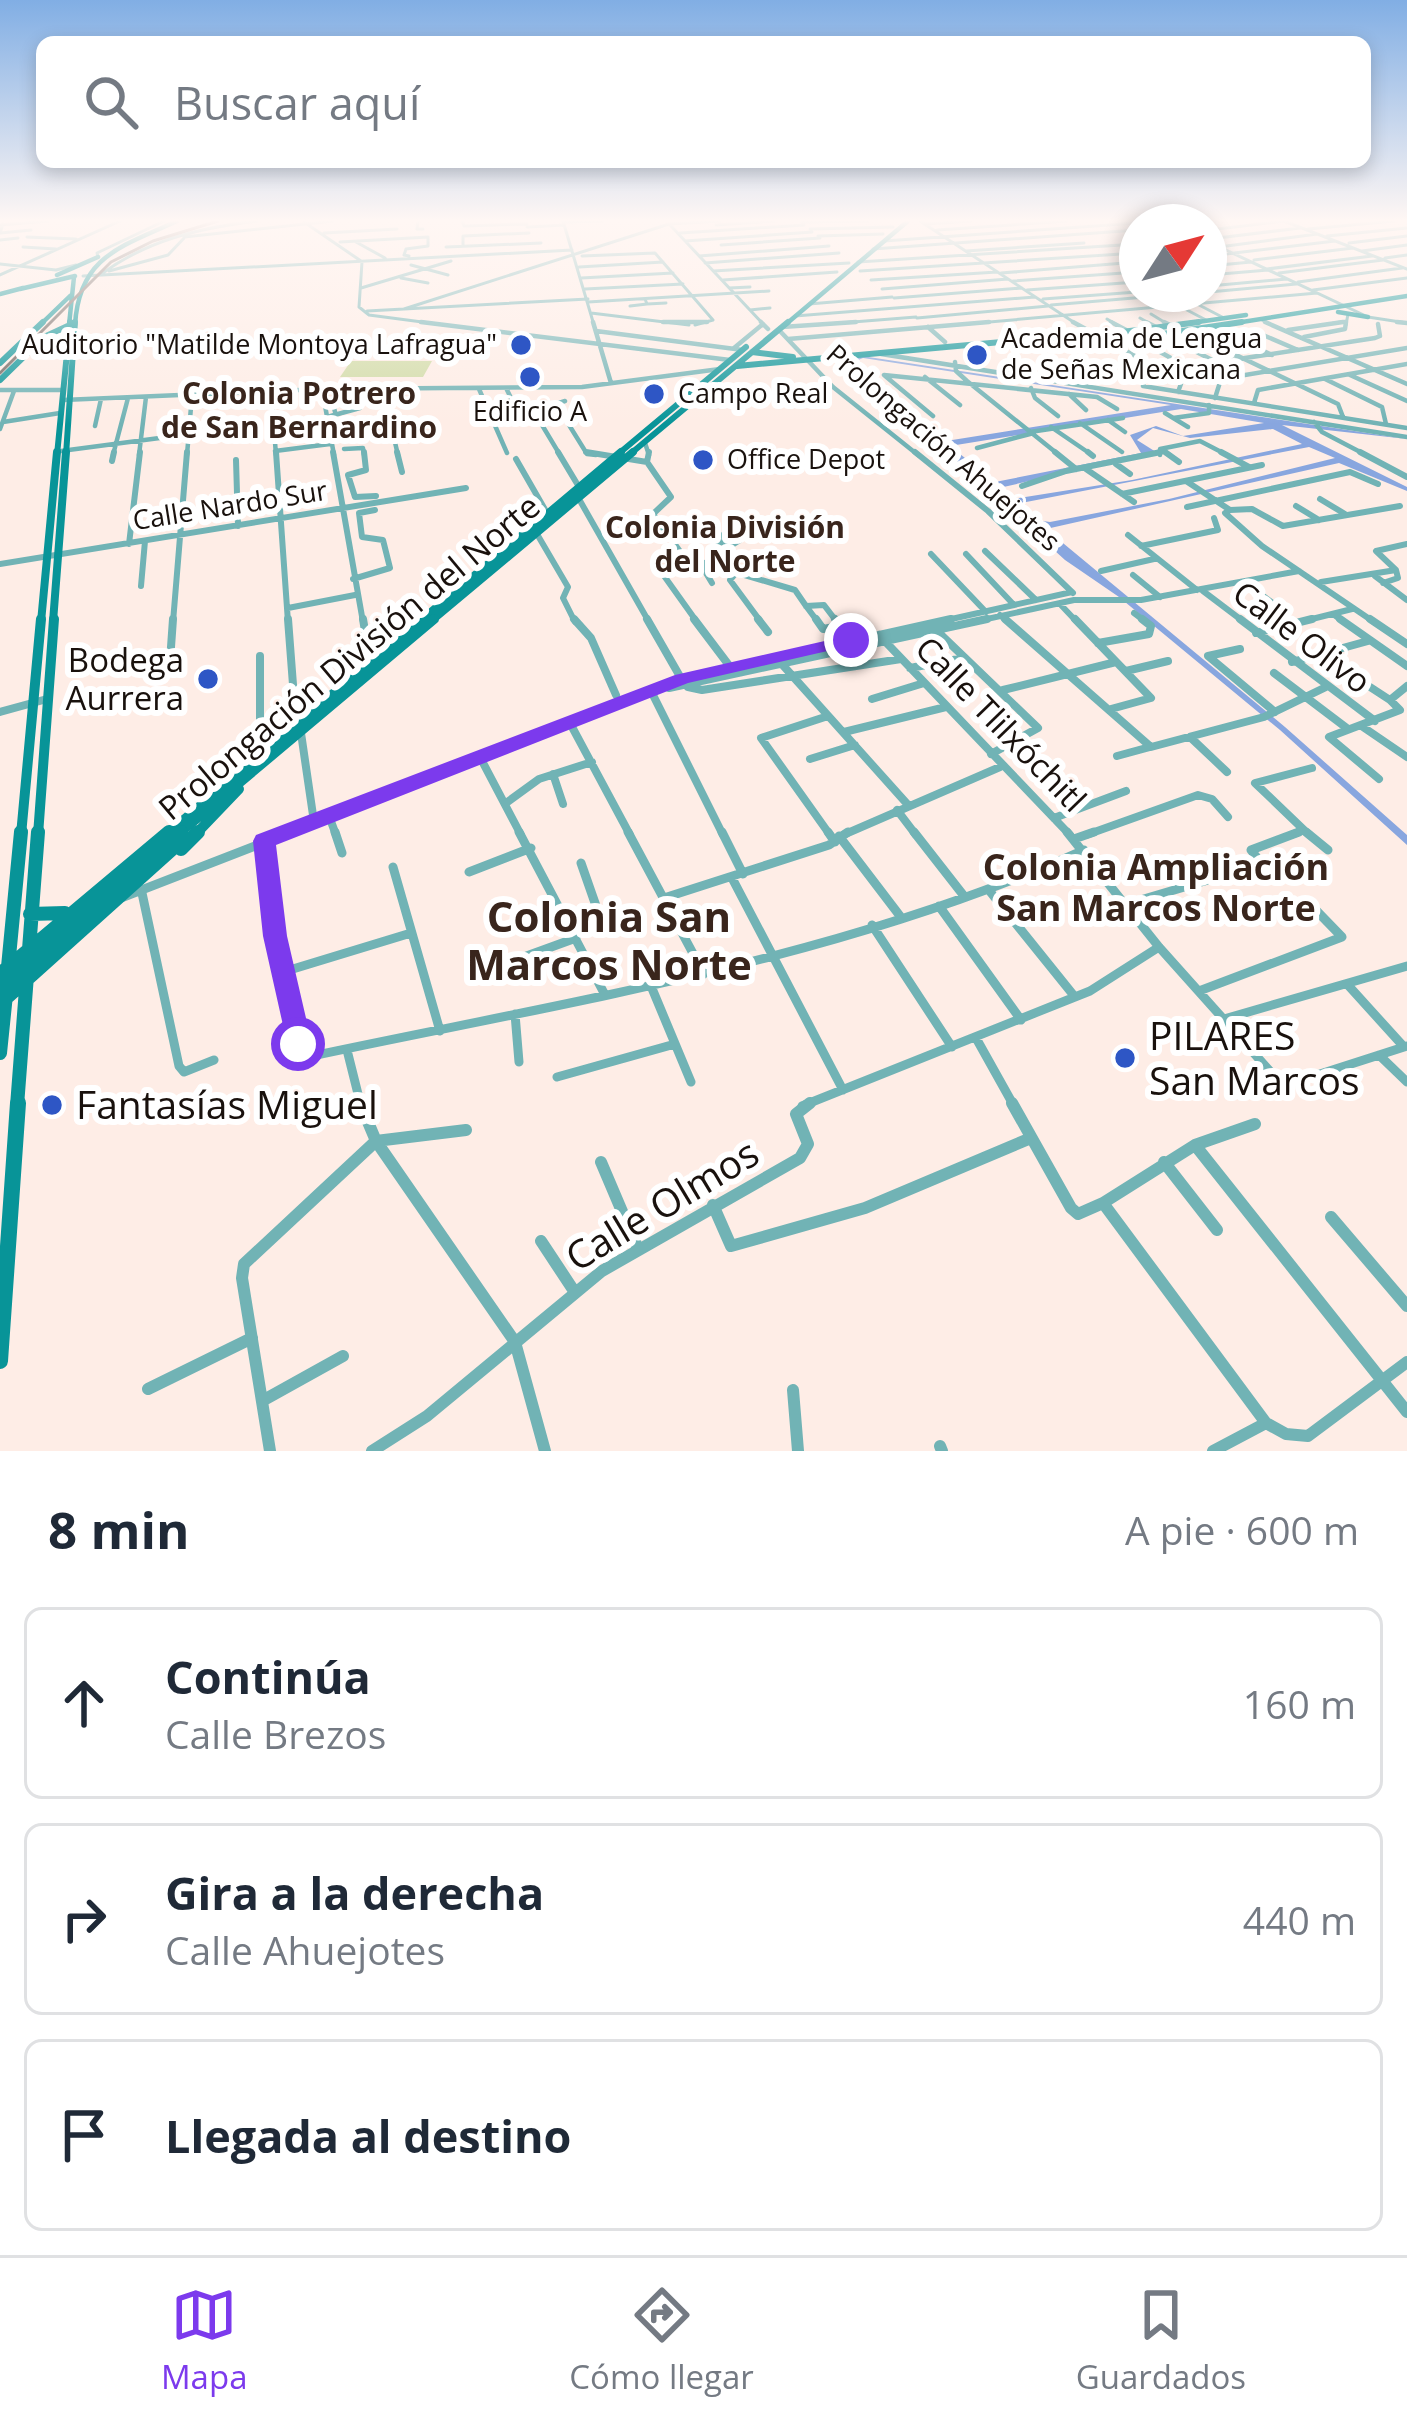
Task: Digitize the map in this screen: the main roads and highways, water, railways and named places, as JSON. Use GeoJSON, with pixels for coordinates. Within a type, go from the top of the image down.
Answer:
{"type":"FeatureCollection","features":[{"type":"Feature","properties":{"kind":"main road"},"geometry":{"type":"LineString","coordinates":[[0,297],[24,289]]}},
{"type":"Feature","properties":{"kind":"main road"},"geometry":{"type":"LineString","coordinates":[[20,290],[24,289]]}},
{"type":"Feature","properties":{"kind":"main road"},"geometry":{"type":"LineString","coordinates":[[0,297],[38,289]]}},
{"type":"Feature","properties":{"kind":"main road"},"geometry":{"type":"LineString","coordinates":[[45,289],[70,293]]}},
{"type":"Feature","properties":{"kind":"main road"},"geometry":{"type":"LineString","coordinates":[[0,363],[72,289]]}},
{"type":"Feature","properties":{"kind":"main road"},"geometry":{"type":"LineString","coordinates":[[70,329],[77,289]]}},
{"type":"Feature","properties":{"kind":"main road"},"geometry":{"type":"LineString","coordinates":[[743,350],[815,289]]}},
{"type":"Feature","properties":{"kind":"main road"},"geometry":{"type":"LineString","coordinates":[[743,350],[780,328],[827,289]]}},
{"type":"Feature","properties":{"kind":"main road"},"geometry":{"type":"LineString","coordinates":[[0,1053],[6,938],[62,451],[70,293]]}},
{"type":"Feature","properties":{"kind":"main road"},"geometry":{"type":"LineString","coordinates":[[720,374],[808,358],[1128,331],[1407,294]]}},
{"type":"Feature","properties":{"kind":"main road"},"geometry":{"type":"LineString","coordinates":[[1347,314],[1407,294]]}},
{"type":"Feature","properties":{"kind":"main road"},"geometry":{"type":"LineString","coordinates":[[743,350],[808,358],[1186,331],[1305,313],[1368,317]]}},
{"type":"Feature","properties":{"kind":"main road"},"geometry":{"type":"LineString","coordinates":[[0,380],[41,339],[70,329]]}},
{"type":"Feature","properties":{"kind":"main road","name":"Prolongación División del Norte"},"geometry":{"type":"LineString","coordinates":[[4,983],[537,534],[612,459],[681,407],[743,350]]}},
{"type":"Feature","properties":{"kind":"main road"},"geometry":{"type":"LineString","coordinates":[[732,363],[759,365]]}},
{"type":"Feature","properties":{"kind":"main road","name":"Prolongación División del Norte"},"geometry":{"type":"LineString","coordinates":[[4,983],[28,949],[68,913],[547,513],[626,459],[681,407]]}},
{"type":"Feature","properties":{"kind":"main road"},"geometry":{"type":"LineString","coordinates":[[0,1361],[47,699],[52,556]]}},
{"type":"Feature","properties":{"kind":"main road"},"geometry":{"type":"LineString","coordinates":[[132,896],[226,795],[225,789],[329,695]]}},
{"type":"Feature","properties":{"kind":"main road"},"geometry":{"type":"LineString","coordinates":[[25,989],[132,896],[234,798],[244,779]]}},
{"type":"Feature","properties":{"kind":"main road"},"geometry":{"type":"LineString","coordinates":[[30,914],[68,913]]}},
{"type":"Feature","properties":{"kind":"main road"},"geometry":{"type":"LineString","coordinates":[[4,983],[25,989]]}},
{"type":"Feature","properties":{"kind":"water"},"geometry":{"type":"Polygon","coordinates":[[[862,356],[1407,439],[1282,425],[1407,491],[1339,463],[1046,529],[1285,727],[1407,835],[1407,845],[1280,730],[1119,597],[1065,560],[844,359],[862,356]],[[863,358],[851,363],[946,441],[1171,405],[863,358]],[[1181,409],[950,446],[995,482],[1141,453],[1130,435],[1156,426],[1183,436],[1264,423],[1181,409]],[[1153,428],[1137,440],[1156,452],[999,488],[1013,499],[1302,444],[1273,429],[1190,438],[1153,428]],[[1309,447],[1016,504],[1036,520],[1050,522],[1169,499],[1335,458],[1309,447]]]}},
{"type":"Feature","properties":{"kind":"tram line"},"geometry":{"type":"LineString","coordinates":[[0,373],[84,289]]}},
{"type":"Feature","properties":{"kind":"place","name":"Auditorio \"Matilde Montoya Lafragua\""},"geometry":{"type":"Point","coordinates":[521,345]}},
{"type":"Feature","properties":{"kind":"place","name":"Academia de Lengua de Señas Mexicana"},"geometry":{"type":"Point","coordinates":[977,355]}},
{"type":"Feature","properties":{"kind":"place","name":"Edificio A"},"geometry":{"type":"Point","coordinates":[530,377]}},
{"type":"Feature","properties":{"kind":"place","name":"Campo Real"},"geometry":{"type":"Point","coordinates":[654,394]}},
{"type":"Feature","properties":{"kind":"place","name":"Office Depot"},"geometry":{"type":"Point","coordinates":[703,460]}},
{"type":"Feature","properties":{"kind":"place","name":"Bodega Aurrera"},"geometry":{"type":"Point","coordinates":[208,679]}},
{"type":"Feature","properties":{"kind":"place","name":"PILARES San Marcos"},"geometry":{"type":"Point","coordinates":[1125,1058]}},
{"type":"Feature","properties":{"kind":"place","name":"Fantasías Miguel"},"geometry":{"type":"Point","coordinates":[52,1105]}},
{"type":"Feature","properties":{"kind":"district","name":"Colonia Potrero de San Bernardino"},"geometry":{"type":"Point","coordinates":[299,411]}},
{"type":"Feature","properties":{"kind":"district","name":"Colonia División del Norte"},"geometry":{"type":"Point","coordinates":[725,545]}},
{"type":"Feature","properties":{"kind":"district","name":"Colonia Ampliación San Marcos Norte"},"geometry":{"type":"Point","coordinates":[1156,888]}},
{"type":"Feature","properties":{"kind":"district","name":"Colonia San Marcos Norte"},"geometry":{"type":"Point","coordinates":[609,941]}}]}
